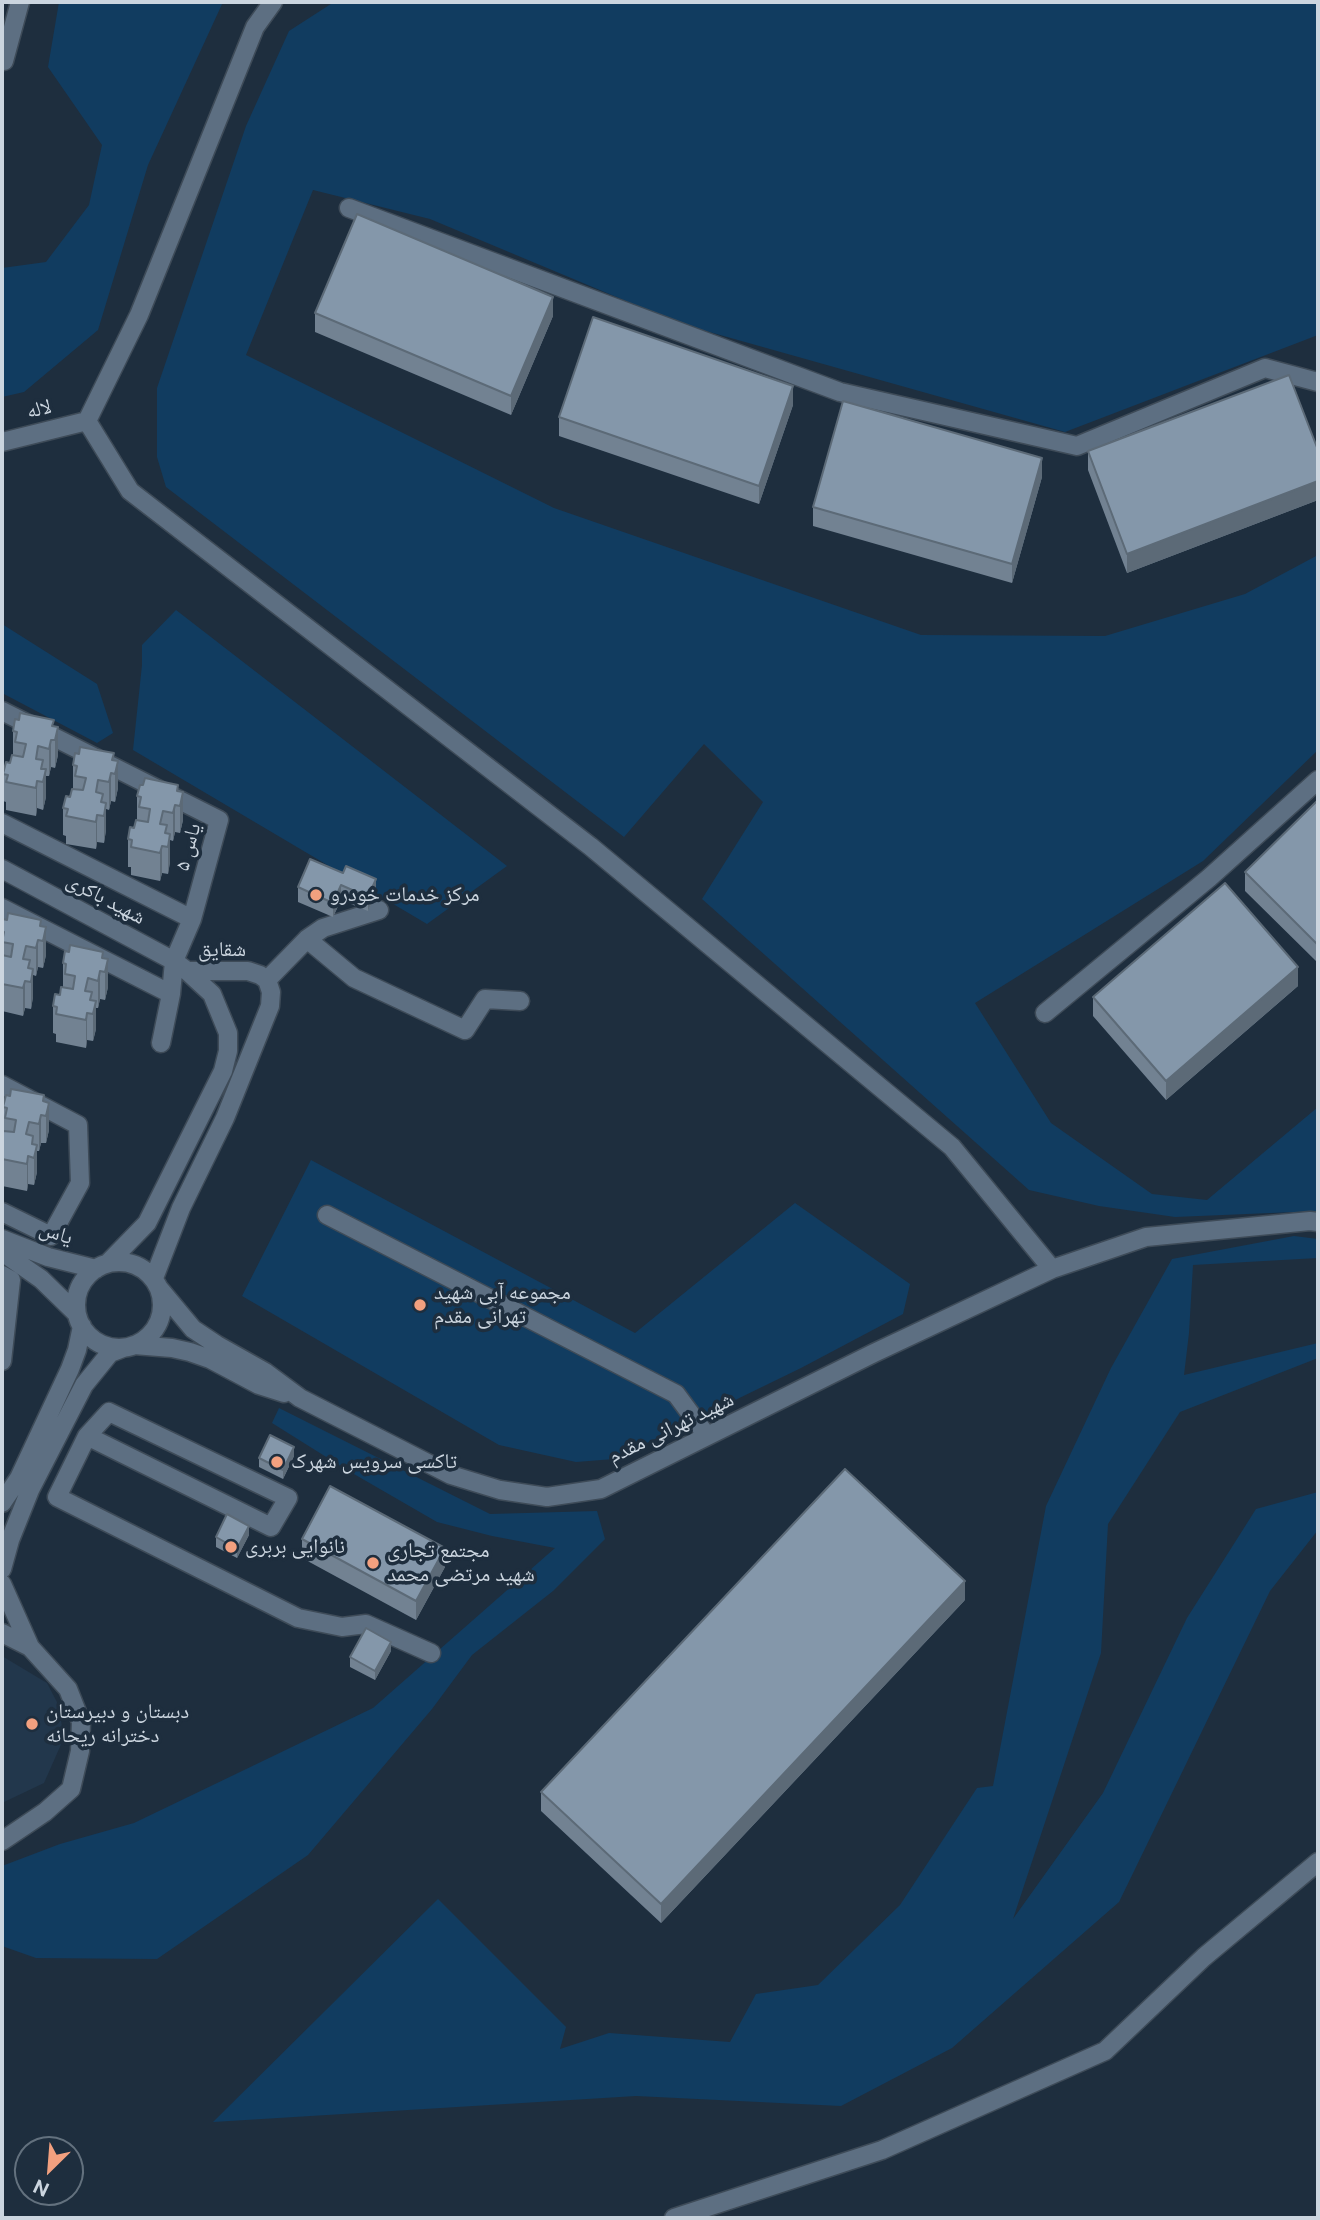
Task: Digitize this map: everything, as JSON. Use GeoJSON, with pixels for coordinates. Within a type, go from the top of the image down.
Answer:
{"type":"FeatureCollection","features":[{"type":"Feature","properties":{"kind":"street"},"geometry":{"type":"LineString","coordinates":[[2,61],[20,2]]}},
{"type":"Feature","properties":{"kind":"street"},"geometry":{"type":"LineString","coordinates":[[274,2],[255,27],[139,315],[87,421],[130,491],[590,846],[952,1147],[1052,1269]]}},
{"type":"Feature","properties":{"kind":"street"},"geometry":{"type":"LineString","coordinates":[[349,208],[840,392],[1077,446],[1265,368],[1318,382]]}},
{"type":"Feature","properties":{"kind":"street","name":"لاله"},"geometry":{"type":"LineString","coordinates":[[2,442],[87,421]]}},
{"type":"Feature","properties":{"kind":"street","name":"یاس ۵"},"geometry":{"type":"LineString","coordinates":[[2,711],[219,820],[181,966],[171,994],[161,1043]]}},
{"type":"Feature","properties":{"kind":"street"},"geometry":{"type":"LineString","coordinates":[[1045,1013],[1209,878],[1318,780]]}},
{"type":"Feature","properties":{"kind":"street"},"geometry":{"type":"LineString","coordinates":[[2,823],[192,919]]}},
{"type":"Feature","properties":{"kind":"street","name":"شهید باکری"},"geometry":{"type":"LineString","coordinates":[[2,869],[181,966]]}},
{"type":"Feature","properties":{"kind":"street"},"geometry":{"type":"LineString","coordinates":[[2,908],[171,994]]}},
{"type":"Feature","properties":{"kind":"street"},"geometry":{"type":"LineString","coordinates":[[267,980],[307,939],[323,928],[379,910]]}},
{"type":"Feature","properties":{"kind":"street"},"geometry":{"type":"LineString","coordinates":[[307,939],[354,978],[465,1030],[485,999],[520,1001]]}},
{"type":"Feature","properties":{"kind":"street","name":"شقایق"},"geometry":{"type":"LineString","coordinates":[[156,1282],[181,1208],[225,1118],[270,1006],[271,992],[267,980],[260,975],[247,971],[181,966]]}},
{"type":"Feature","properties":{"kind":"street","name":"شقایق"},"geometry":{"type":"LineString","coordinates":[[102,1266],[148,1223],[223,1071],[228,1051],[228,1033],[212,994],[181,966]]}},
{"type":"Feature","properties":{"kind":"street"},"geometry":{"type":"LineString","coordinates":[[2,1085],[78,1125],[80,1183],[51,1236],[2,1212]]}},
{"type":"Feature","properties":{"kind":"street"},"geometry":{"type":"LineString","coordinates":[[327,1215],[676,1394],[707,1436]]}},
{"type":"Feature","properties":{"kind":"street","name":"شهید تهرانی مقدم"},"geometry":{"type":"LineString","coordinates":[[128,1346],[172,1348],[190,1352],[259,1385],[300,1398],[451,1475],[500,1490],[547,1497],[601,1489],[874,1353],[1052,1269],[1146,1237],[1318,1222]]}},
{"type":"Feature","properties":{"kind":"street"},"geometry":{"type":"LineString","coordinates":[[33,1251],[40,1231]]}},
{"type":"Feature","properties":{"kind":"street","name":"یاس"},"geometry":{"type":"LineString","coordinates":[[2,1239],[48,1257],[102,1266]]}},
{"type":"Feature","properties":{"kind":"street"},"geometry":{"type":"LineString","coordinates":[[2,1252],[11,1273],[2,1360]]}},
{"type":"Feature","properties":{"kind":"street"},"geometry":{"type":"LineString","coordinates":[[2,1503],[19,1478],[77,1350],[80,1320],[76,1301],[86,1278],[102,1266],[121,1262],[133,1265],[156,1282],[162,1298],[159,1321],[145,1340],[110,1353],[84,1385],[30,1490],[10,1540],[2,1569]]}},
{"type":"Feature","properties":{"kind":"street"},"geometry":{"type":"LineString","coordinates":[[11,1273],[41,1279],[80,1320],[92,1338],[106,1346],[128,1346]]}},
{"type":"Feature","properties":{"kind":"street","name":"شهید تهرانی مقدم"},"geometry":{"type":"LineString","coordinates":[[156,1282],[192,1329],[265,1372],[300,1398]]}},
{"type":"Feature","properties":{"kind":"street"},"geometry":{"type":"LineString","coordinates":[[87,1436],[271,1527],[288,1498],[109,1412],[87,1436],[57,1497],[298,1618],[342,1627],[366,1624],[430,1653]]}},
{"type":"Feature","properties":{"kind":"street"},"geometry":{"type":"LineString","coordinates":[[2,1584],[30,1647],[68,1689],[81,1722],[80,1751],[71,1789],[46,1812],[2,1840]]}},
{"type":"Feature","properties":{"kind":"street"},"geometry":{"type":"LineString","coordinates":[[2,1633],[30,1647]]}},
{"type":"Feature","properties":{"kind":"street"},"geometry":{"type":"LineString","coordinates":[[674,2218],[882,2150],[1105,2051],[1204,1957],[1318,1861]]}},
{"type":"Feature","properties":{"kind":"shaded area"},"geometry":{"type":"Polygon","coordinates":[[[59,2],[223,2],[148,165],[98,330],[24,392],[2,397],[2,268],[46,262],[89,205],[102,145],[48,67],[59,2]]]}},
{"type":"Feature","properties":{"kind":"shaded area"},"geometry":{"type":"Polygon","coordinates":[[[334,2],[1318,2],[1318,335],[1065,432],[681,324],[430,219],[313,190],[246,355],[554,508],[921,635],[1105,636],[1245,594],[1318,555],[1318,750],[1203,861],[975,1003],[1051,1123],[1152,1194],[1207,1200],[1318,1107],[1318,1211],[1175,1217],[1099,1206],[1029,1190],[702,899],[763,802],[704,744],[624,837],[166,487],[157,457],[157,388],[246,126],[289,31],[334,2]]]}},
{"type":"Feature","properties":{"kind":"shaded area"},"geometry":{"type":"Polygon","coordinates":[[[176,610],[507,866],[427,924],[133,750],[142,645],[176,610]]]}},
{"type":"Feature","properties":{"kind":"shaded area"},"geometry":{"type":"Polygon","coordinates":[[[2,624],[97,684],[113,733],[97,743],[2,693],[2,624]]]}},
{"type":"Feature","properties":{"kind":"shaded area","name":"مجموعه آبی شهید تهرانی مقدم"},"geometry":{"type":"Polygon","coordinates":[[[311,1160],[635,1333],[795,1203],[910,1284],[903,1314],[801,1368],[614,1459],[576,1462],[499,1445],[242,1296],[311,1160]]]}},
{"type":"Feature","properties":{"kind":"shaded area"},"geometry":{"type":"Polygon","coordinates":[[[1294,1236],[1318,1239],[1318,1258],[1193,1265],[1184,1375],[1318,1343],[1318,1358],[1180,1412],[1108,1524],[1101,1653],[1013,1919],[1103,1793],[1187,1618],[1256,1509],[1318,1492],[1318,1530],[1270,1591],[1119,1902],[952,2048],[841,2106],[636,2096],[213,2122],[438,1899],[566,2027],[560,2049],[609,2033],[730,2042],[756,1994],[818,1985],[900,1905],[977,1788],[993,1786],[1046,1506],[1111,1368],[1172,1259],[1294,1236]]]}},
{"type":"Feature","properties":{"kind":"shaded area"},"geometry":{"type":"Polygon","coordinates":[[[279,1408],[490,1514],[597,1511],[605,1539],[553,1591],[472,1655],[432,1709],[308,1855],[157,1959],[36,1958],[2,1946],[2,1866],[60,1844],[134,1823],[373,1708],[555,1548],[437,1522],[272,1423],[279,1408]]]}},
{"type":"Feature","properties":{"kind":"shaded area","name":"دبستان و دبیرستان دخترانه ریحانه"},"geometry":{"type":"Polygon","coordinates":[[[2,1656],[47,1683],[60,1708],[63,1740],[44,1783],[2,1803],[2,1656]]]}},
{"type":"Feature","properties":{"kind":"building"},"geometry":{"type":"Polygon","coordinates":[[[357,214],[553,297],[511,396],[315,313],[357,214]]]}},
{"type":"Feature","properties":{"kind":"building"},"geometry":{"type":"Polygon","coordinates":[[[593,317],[793,386],[759,486],[559,417],[593,317]]]}},
{"type":"Feature","properties":{"kind":"building"},"geometry":{"type":"Polygon","coordinates":[[[1289,375],[1318,450],[1318,481],[1127,554],[1088,451],[1289,375]]]}},
{"type":"Feature","properties":{"kind":"building"},"geometry":{"type":"Polygon","coordinates":[[[843,401],[1042,458],[1012,564],[813,507],[843,401]]]}},
{"type":"Feature","properties":{"kind":"building"},"geometry":{"type":"Polygon","coordinates":[[[20,713],[54,720],[52,726],[58,727],[55,740],[51,740],[49,749],[38,746],[36,759],[43,760],[41,769],[46,769],[43,782],[37,781],[36,788],[6,782],[8,775],[3,774],[6,762],[10,763],[12,755],[23,757],[26,744],[15,742],[17,732],[13,731],[15,719],[19,720],[20,713]]]}},
{"type":"Feature","properties":{"kind":"building"},"geometry":{"type":"Polygon","coordinates":[[[80,747],[114,753],[112,760],[118,761],[115,774],[111,773],[109,782],[98,780],[96,792],[103,794],[101,802],[106,803],[104,816],[97,815],[96,822],[66,816],[68,809],[63,808],[66,796],[70,797],[72,789],[83,790],[86,778],[75,776],[77,766],[73,765],[75,753],[79,754],[80,747]]]}},
{"type":"Feature","properties":{"kind":"building"},"geometry":{"type":"Polygon","coordinates":[[[145,778],[178,785],[177,791],[183,792],[180,806],[175,805],[173,813],[163,811],[160,824],[167,825],[165,833],[170,834],[168,847],[162,846],[160,853],[131,847],[132,840],[128,839],[130,827],[134,828],[136,820],[148,822],[150,809],[139,807],[141,797],[137,796],[145,778]]]}},
{"type":"Feature","properties":{"kind":"building"},"geometry":{"type":"Polygon","coordinates":[[[1318,800],[1318,945],[1245,872],[1318,800]]]}},
{"type":"Feature","properties":{"kind":"building"},"geometry":{"type":"Polygon","coordinates":[[[310,859],[343,873],[346,866],[376,879],[368,897],[341,885],[333,903],[298,887],[310,859]]]}},
{"type":"Feature","properties":{"kind":"building"},"geometry":{"type":"Polygon","coordinates":[[[1225,883],[1298,967],[1166,1081],[1093,997],[1225,883]]]}},
{"type":"Feature","properties":{"kind":"building"},"geometry":{"type":"Polygon","coordinates":[[[8,913],[41,920],[40,926],[46,927],[43,941],[38,940],[36,948],[26,946],[23,959],[30,960],[28,968],[33,969],[31,982],[25,981],[23,988],[2,984],[2,955],[11,957],[13,944],[2,942],[3,919],[7,920],[8,913]]]}},
{"type":"Feature","properties":{"kind":"building"},"geometry":{"type":"Polygon","coordinates":[[[70,945],[103,952],[102,958],[108,959],[105,972],[100,971],[98,981],[88,978],[85,991],[92,992],[90,1000],[96,1001],[93,1014],[87,1013],[86,1020],[56,1014],[57,1007],[53,1006],[55,994],[60,995],[61,987],[73,989],[75,976],[65,974],[66,964],[63,963],[65,951],[69,952],[70,945]]]}},
{"type":"Feature","properties":{"kind":"building"},"geometry":{"type":"Polygon","coordinates":[[[11,1089],[44,1095],[43,1101],[49,1103],[46,1116],[41,1115],[39,1124],[29,1122],[26,1134],[33,1136],[32,1144],[37,1145],[34,1158],[28,1156],[27,1164],[2,1159],[3,1131],[14,1132],[16,1120],[5,1118],[7,1108],[3,1107],[6,1095],[10,1096],[11,1089]]]}},
{"type":"Feature","properties":{"kind":"building"},"geometry":{"type":"Polygon","coordinates":[[[270,1435],[294,1447],[283,1470],[259,1458],[270,1435]]]}},
{"type":"Feature","properties":{"kind":"building"},"geometry":{"type":"Polygon","coordinates":[[[845,1469],[965,1581],[661,1904],[541,1792],[845,1469]]]}},
{"type":"Feature","properties":{"kind":"building","name":"مجتمع تجاری شهید مرتضی محمد"},"geometry":{"type":"Polygon","coordinates":[[[330,1486],[445,1548],[416,1601],[302,1539],[330,1486]]]}},
{"type":"Feature","properties":{"kind":"building"},"geometry":{"type":"Polygon","coordinates":[[[227,1514],[249,1526],[237,1549],[216,1537],[227,1514]]]}},
{"type":"Feature","properties":{"kind":"building"},"geometry":{"type":"Polygon","coordinates":[[[366,1628],[391,1642],[375,1671],[350,1657],[366,1628]]]}},
{"type":"Feature","properties":{"kind":"place","name":"مرکز خدمات خودرو"},"geometry":{"type":"Point","coordinates":[316,895]}},
{"type":"Feature","properties":{"kind":"place","name":"مجموعه آبی شهید تهرانی مقدم"},"geometry":{"type":"Point","coordinates":[420,1305]}},
{"type":"Feature","properties":{"kind":"place","name":"تاکسی سرویس شهرک"},"geometry":{"type":"Point","coordinates":[277,1462]}},
{"type":"Feature","properties":{"kind":"place","name":"نانوایی بربری"},"geometry":{"type":"Point","coordinates":[231,1547]}},
{"type":"Feature","properties":{"kind":"place","name":"مجتمع تجاری شهید مرتضی محمد"},"geometry":{"type":"Point","coordinates":[373,1563]}},
{"type":"Feature","properties":{"kind":"place","name":"دبستان و دبیرستان دخترانه ریحانه"},"geometry":{"type":"Point","coordinates":[32,1724]}}]}
